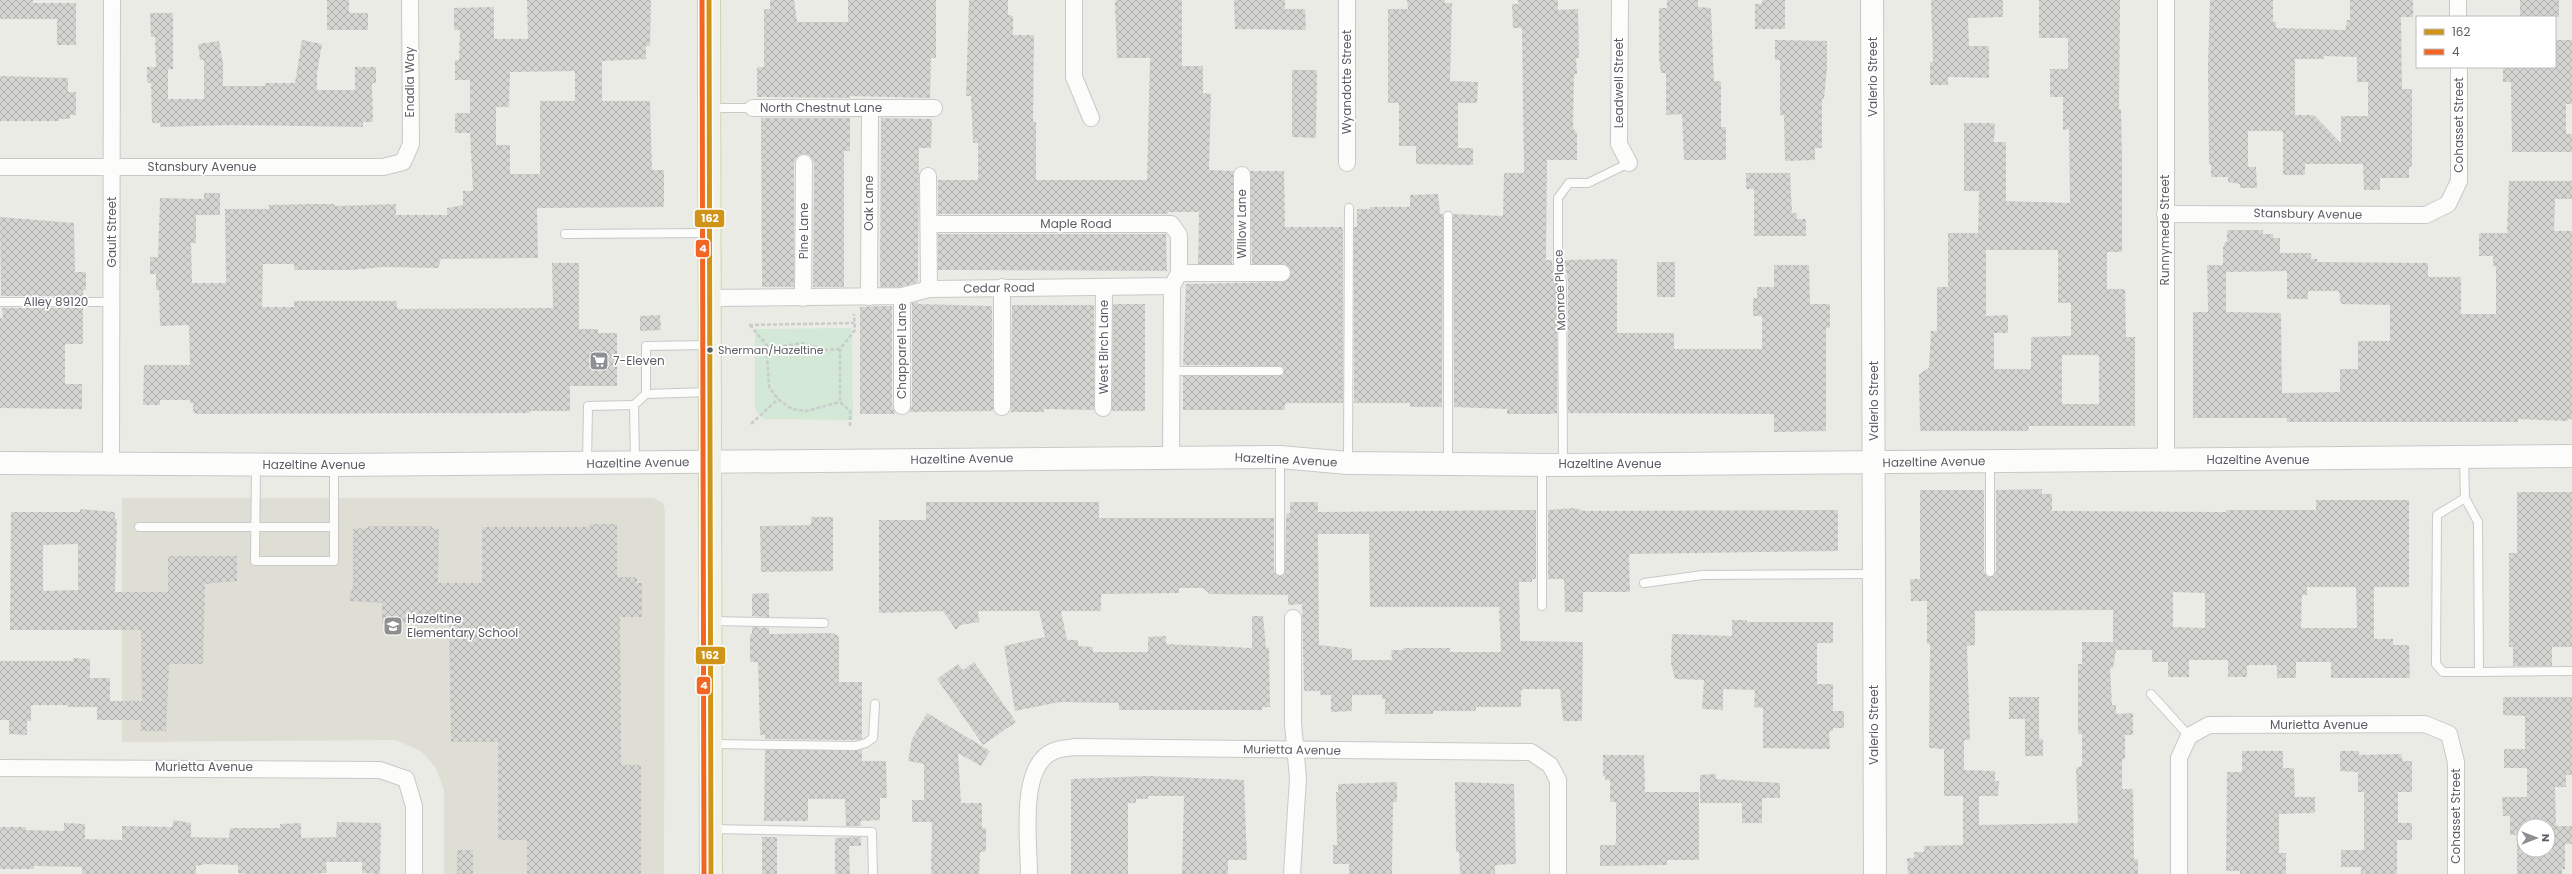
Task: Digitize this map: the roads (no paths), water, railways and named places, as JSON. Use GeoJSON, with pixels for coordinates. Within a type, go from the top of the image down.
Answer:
{"type":"FeatureCollection","features":[{"type":"Feature","properties":{"kind":"main road"},"geometry":{"type":"LineString","coordinates":[[709,0],[711,874]]}},
{"type":"Feature","properties":{"kind":"street","name":"Gault Street"},"geometry":{"type":"LineString","coordinates":[[111,464],[112,0]]}},
{"type":"Feature","properties":{"kind":"street","name":"Enadia Way"},"geometry":{"type":"LineString","coordinates":[[403,162],[410,144],[410,0]]}},
{"type":"Feature","properties":{"kind":"street"},"geometry":{"type":"LineString","coordinates":[[1074,0],[1074,77],[1091,118]]}},
{"type":"Feature","properties":{"kind":"street","name":"Wyandotte Street"},"geometry":{"type":"LineString","coordinates":[[1348,0],[1348,163]]}},
{"type":"Feature","properties":{"kind":"street","name":"Leadwell Street"},"geometry":{"type":"LineString","coordinates":[[1620,0],[1619,144],[1629,163]]}},
{"type":"Feature","properties":{"kind":"street","name":"Valerio Street"},"geometry":{"type":"LineString","coordinates":[[1872,0],[1875,463],[1875,874]]}},
{"type":"Feature","properties":{"kind":"street","name":"Runnymede Street"},"geometry":{"type":"LineString","coordinates":[[2166,0],[2166,460]]}},
{"type":"Feature","properties":{"kind":"street"},"geometry":{"type":"LineString","coordinates":[[2458,0],[2458,16]]}},
{"type":"Feature","properties":{"kind":"street","name":"Cohasset Street"},"geometry":{"type":"LineString","coordinates":[[2448,204],[2459,181],[2459,68]]}},
{"type":"Feature","properties":{"kind":"street","name":"North Chestnut Lane"},"geometry":{"type":"LineString","coordinates":[[753,108],[934,108]]}},
{"type":"Feature","properties":{"kind":"street","name":"Oak Lane"},"geometry":{"type":"LineString","coordinates":[[862,297],[870,108]]}},
{"type":"Feature","properties":{"kind":"street","name":"Stansbury Avenue"},"geometry":{"type":"LineString","coordinates":[[0,167],[383,167],[403,162]]}},
{"type":"Feature","properties":{"kind":"street","name":"Pine Lane"},"geometry":{"type":"LineString","coordinates":[[803,298],[804,163]]}},
{"type":"Feature","properties":{"kind":"street","name":"Willow Lane"},"geometry":{"type":"LineString","coordinates":[[1242,175],[1242,273]]}},
{"type":"Feature","properties":{"kind":"street"},"geometry":{"type":"LineString","coordinates":[[928,176],[929,289]]}},
{"type":"Feature","properties":{"kind":"street","name":"Stansbury Avenue"},"geometry":{"type":"LineString","coordinates":[[2165,214],[2426,215],[2448,204]]}},
{"type":"Feature","properties":{"kind":"street","name":"Maple Road"},"geometry":{"type":"LineString","coordinates":[[928,224],[1171,224],[1179,235],[1175,280],[1171,371],[1171,457]]}},
{"type":"Feature","properties":{"kind":"street","name":"Cedar Road"},"geometry":{"type":"LineString","coordinates":[[709,298],[902,296],[929,289],[1104,287],[1242,273],[1282,273]]}},
{"type":"Feature","properties":{"kind":"street"},"geometry":{"type":"LineString","coordinates":[[1002,287],[1002,407]]}},
{"type":"Feature","properties":{"kind":"street","name":"West Birch Lane"},"geometry":{"type":"LineString","coordinates":[[1103,408],[1104,287]]}},
{"type":"Feature","properties":{"kind":"street","name":"Chapparel Lane"},"geometry":{"type":"LineString","coordinates":[[902,296],[902,406]]}},
{"type":"Feature","properties":{"kind":"street","name":"Hazeltine Avenue"},"geometry":{"type":"LineString","coordinates":[[0,463],[256,465],[587,464],[1280,457],[1348,463],[1552,464],[1875,463],[2572,456]]}},
{"type":"Feature","properties":{"kind":"street"},"geometry":{"type":"LineString","coordinates":[[1292,618],[1292,724],[1298,778],[1292,874]]}},
{"type":"Feature","properties":{"kind":"street","name":"Murietta Avenue"},"geometry":{"type":"LineString","coordinates":[[2189,736],[2209,725],[2425,724],[2449,734]]}},
{"type":"Feature","properties":{"kind":"street","name":"Cohasset Street"},"geometry":{"type":"LineString","coordinates":[[2449,734],[2456,762],[2456,874]]}},
{"type":"Feature","properties":{"kind":"street"},"geometry":{"type":"LineString","coordinates":[[2179,874],[2179,758],[2189,736]]}},
{"type":"Feature","properties":{"kind":"street","name":"Murietta Avenue"},"geometry":{"type":"LineString","coordinates":[[1029,874],[1029,790],[1036,766],[1054,751],[1076,747],[1531,752],[1550,764],[1558,780],[1558,874]]}},
{"type":"Feature","properties":{"kind":"street","name":"Murietta Avenue"},"geometry":{"type":"LineString","coordinates":[[0,768],[380,770],[406,779],[414,806],[414,874]]}},
{"type":"Feature","properties":{"kind":"lane","name":"North Chestnut Lane"},"geometry":{"type":"LineString","coordinates":[[709,108],[753,108]]}},
{"type":"Feature","properties":{"kind":"lane","name":"Monroe Place"},"geometry":{"type":"LineString","coordinates":[[1552,464],[1562,280],[1558,270],[1558,198],[1569,183],[1588,183],[1629,163]]}},
{"type":"Feature","properties":{"kind":"lane"},"geometry":{"type":"LineString","coordinates":[[1348,463],[1349,208]]}},
{"type":"Feature","properties":{"kind":"lane"},"geometry":{"type":"LineString","coordinates":[[1448,216],[1448,464]]}},
{"type":"Feature","properties":{"kind":"lane"},"geometry":{"type":"LineString","coordinates":[[565,234],[709,233]]}},
{"type":"Feature","properties":{"kind":"lane","name":"Alley 89120"},"geometry":{"type":"LineString","coordinates":[[0,302],[112,302]]}},
{"type":"Feature","properties":{"kind":"lane"},"geometry":{"type":"LineString","coordinates":[[646,394],[646,346],[709,345]]}},
{"type":"Feature","properties":{"kind":"lane"},"geometry":{"type":"LineString","coordinates":[[1171,371],[1279,371]]}},
{"type":"Feature","properties":{"kind":"lane"},"geometry":{"type":"LineString","coordinates":[[587,464],[588,406],[634,406],[646,394],[710,392]]}},
{"type":"Feature","properties":{"kind":"lane"},"geometry":{"type":"LineString","coordinates":[[634,406],[635,463]]}},
{"type":"Feature","properties":{"kind":"lane"},"geometry":{"type":"LineString","coordinates":[[1280,457],[1280,571]]}},
{"type":"Feature","properties":{"kind":"lane"},"geometry":{"type":"LineString","coordinates":[[2464,458],[2465,498],[2478,522],[2479,672]]}},
{"type":"Feature","properties":{"kind":"lane"},"geometry":{"type":"LineString","coordinates":[[1990,462],[1990,572]]}},
{"type":"Feature","properties":{"kind":"lane"},"geometry":{"type":"LineString","coordinates":[[1542,606],[1552,464]]}},
{"type":"Feature","properties":{"kind":"lane"},"geometry":{"type":"LineString","coordinates":[[256,465],[255,561],[334,561],[334,465]]}},
{"type":"Feature","properties":{"kind":"lane"},"geometry":{"type":"LineString","coordinates":[[2465,498],[2437,515],[2436,664],[2443,672],[2572,671]]}},
{"type":"Feature","properties":{"kind":"lane"},"geometry":{"type":"LineString","coordinates":[[139,527],[334,527]]}},
{"type":"Feature","properties":{"kind":"lane"},"geometry":{"type":"LineString","coordinates":[[1644,583],[1703,575],[1874,574]]}},
{"type":"Feature","properties":{"kind":"lane"},"geometry":{"type":"LineString","coordinates":[[710,621],[824,623]]}},
{"type":"Feature","properties":{"kind":"lane"},"geometry":{"type":"LineString","coordinates":[[2151,694],[2189,736]]}},
{"type":"Feature","properties":{"kind":"lane"},"geometry":{"type":"LineString","coordinates":[[710,744],[856,746],[866,743],[873,738],[875,704]]}},
{"type":"Feature","properties":{"kind":"lane"},"geometry":{"type":"LineString","coordinates":[[710,830],[872,832],[873,874]]}},
{"type":"Feature","properties":{"kind":"place","name":"Sherman/Hazeltine"},"geometry":{"type":"Point","coordinates":[710,350]}},
{"type":"Feature","properties":{"kind":"place","name":"7-Eleven"},"geometry":{"type":"Point","coordinates":[599,361]}},
{"type":"Feature","properties":{"kind":"place","name":"Hazeltine Elementary School"},"geometry":{"type":"Point","coordinates":[393,626]}}]}
